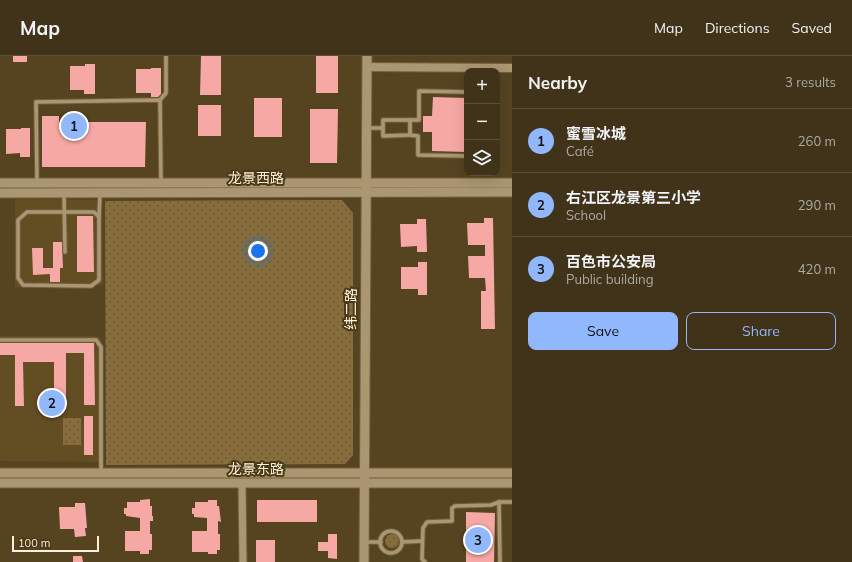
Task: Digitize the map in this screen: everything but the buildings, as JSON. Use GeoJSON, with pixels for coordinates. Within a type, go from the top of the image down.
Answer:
{"type":"FeatureCollection","features":[{"type":"Feature","properties":{"kind":"main road","name":"纬二路"},"geometry":{"type":"LineString","coordinates":[[364,562],[367,56]]}},
{"type":"Feature","properties":{"kind":"main road","name":"龙景西路"},"geometry":{"type":"LineString","coordinates":[[0,183],[512,183]]}},
{"type":"Feature","properties":{"kind":"main road","name":"龙景西路"},"geometry":{"type":"LineString","coordinates":[[0,192],[512,192]]}},
{"type":"Feature","properties":{"kind":"main road","name":"龙景东路"},"geometry":{"type":"LineString","coordinates":[[0,473],[512,473]]}},
{"type":"Feature","properties":{"kind":"main road","name":"龙景东路"},"geometry":{"type":"LineString","coordinates":[[0,483],[512,484]]}},
{"type":"Feature","properties":{"kind":"street"},"geometry":{"type":"LineString","coordinates":[[367,67],[512,68]]}},
{"type":"Feature","properties":{"kind":"street"},"geometry":{"type":"LineString","coordinates":[[242,483],[242,562]]}},
{"type":"Feature","properties":{"kind":"lane"},"geometry":{"type":"LineString","coordinates":[[161,183],[160,100],[166,93],[166,56]]}},
{"type":"Feature","properties":{"kind":"lane"},"geometry":{"type":"LineString","coordinates":[[464,92],[419,91],[419,120],[384,120],[383,128],[383,136],[418,136],[418,155],[464,156]]}},
{"type":"Feature","properties":{"kind":"lane"},"geometry":{"type":"LineString","coordinates":[[37,183],[36,102],[160,100]]}},
{"type":"Feature","properties":{"kind":"lane"},"geometry":{"type":"LineString","coordinates":[[410,120],[410,136]]}},
{"type":"Feature","properties":{"kind":"lane"},"geometry":{"type":"LineString","coordinates":[[366,128],[383,128]]}},
{"type":"Feature","properties":{"kind":"lane"},"geometry":{"type":"LineString","coordinates":[[64,192],[65,252]]}},
{"type":"Feature","properties":{"kind":"lane"},"geometry":{"type":"LineString","coordinates":[[99,217],[94,212],[27,212],[18,220],[18,278],[23,285],[91,286],[99,280],[100,192]]}},
{"type":"Feature","properties":{"kind":"lane"},"geometry":{"type":"LineString","coordinates":[[0,340],[96,340],[101,347],[101,473]]}},
{"type":"Feature","properties":{"kind":"lane"},"geometry":{"type":"LineString","coordinates":[[425,562],[422,559],[422,542],[423,528],[427,522],[452,521],[452,508],[455,506],[490,505],[499,502],[512,502]]}},
{"type":"Feature","properties":{"kind":"lane"},"geometry":{"type":"LineString","coordinates":[[499,502],[500,562]]}},
{"type":"Feature","properties":{"kind":"lane"},"geometry":{"type":"LineString","coordinates":[[393,531],[400,535],[402,542],[399,549],[391,553],[383,548],[381,542],[385,534],[393,531]]}},
{"type":"Feature","properties":{"kind":"lane"},"geometry":{"type":"LineString","coordinates":[[364,542],[381,542]]}},
{"type":"Feature","properties":{"kind":"lane"},"geometry":{"type":"LineString","coordinates":[[402,542],[422,542]]}},
{"type":"Feature","properties":{"kind":"shaded area"},"geometry":{"type":"Polygon","coordinates":[[[15,199],[102,200],[103,285],[15,287],[15,199]]]}},
{"type":"Feature","properties":{"kind":"shaded area"},"geometry":{"type":"Polygon","coordinates":[[[342,200],[353,213],[353,455],[345,464],[106,465],[105,201],[342,200]]]}},
{"type":"Feature","properties":{"kind":"shaded area"},"geometry":{"type":"Polygon","coordinates":[[[0,336],[99,337],[103,345],[104,462],[0,461],[0,336]]]}},
{"type":"Feature","properties":{"kind":"shaded area"},"geometry":{"type":"Polygon","coordinates":[[[63,418],[81,418],[81,445],[63,445],[63,418]]]}},
{"type":"Feature","properties":{"kind":"shaded area"},"geometry":{"type":"Polygon","coordinates":[[[392,534],[397,536],[399,541],[397,546],[392,548],[387,546],[385,541],[387,536],[392,534]]]}},
{"type":"Feature","properties":{"kind":"place","name":"蜜雪冰城"},"geometry":{"type":"Point","coordinates":[74,126]}},
{"type":"Feature","properties":{"kind":"place","name":"右江区龙景第三小学"},"geometry":{"type":"Point","coordinates":[52,403]}},
{"type":"Feature","properties":{"kind":"place","name":"百色市公安局"},"geometry":{"type":"Point","coordinates":[478,540]}}]}
